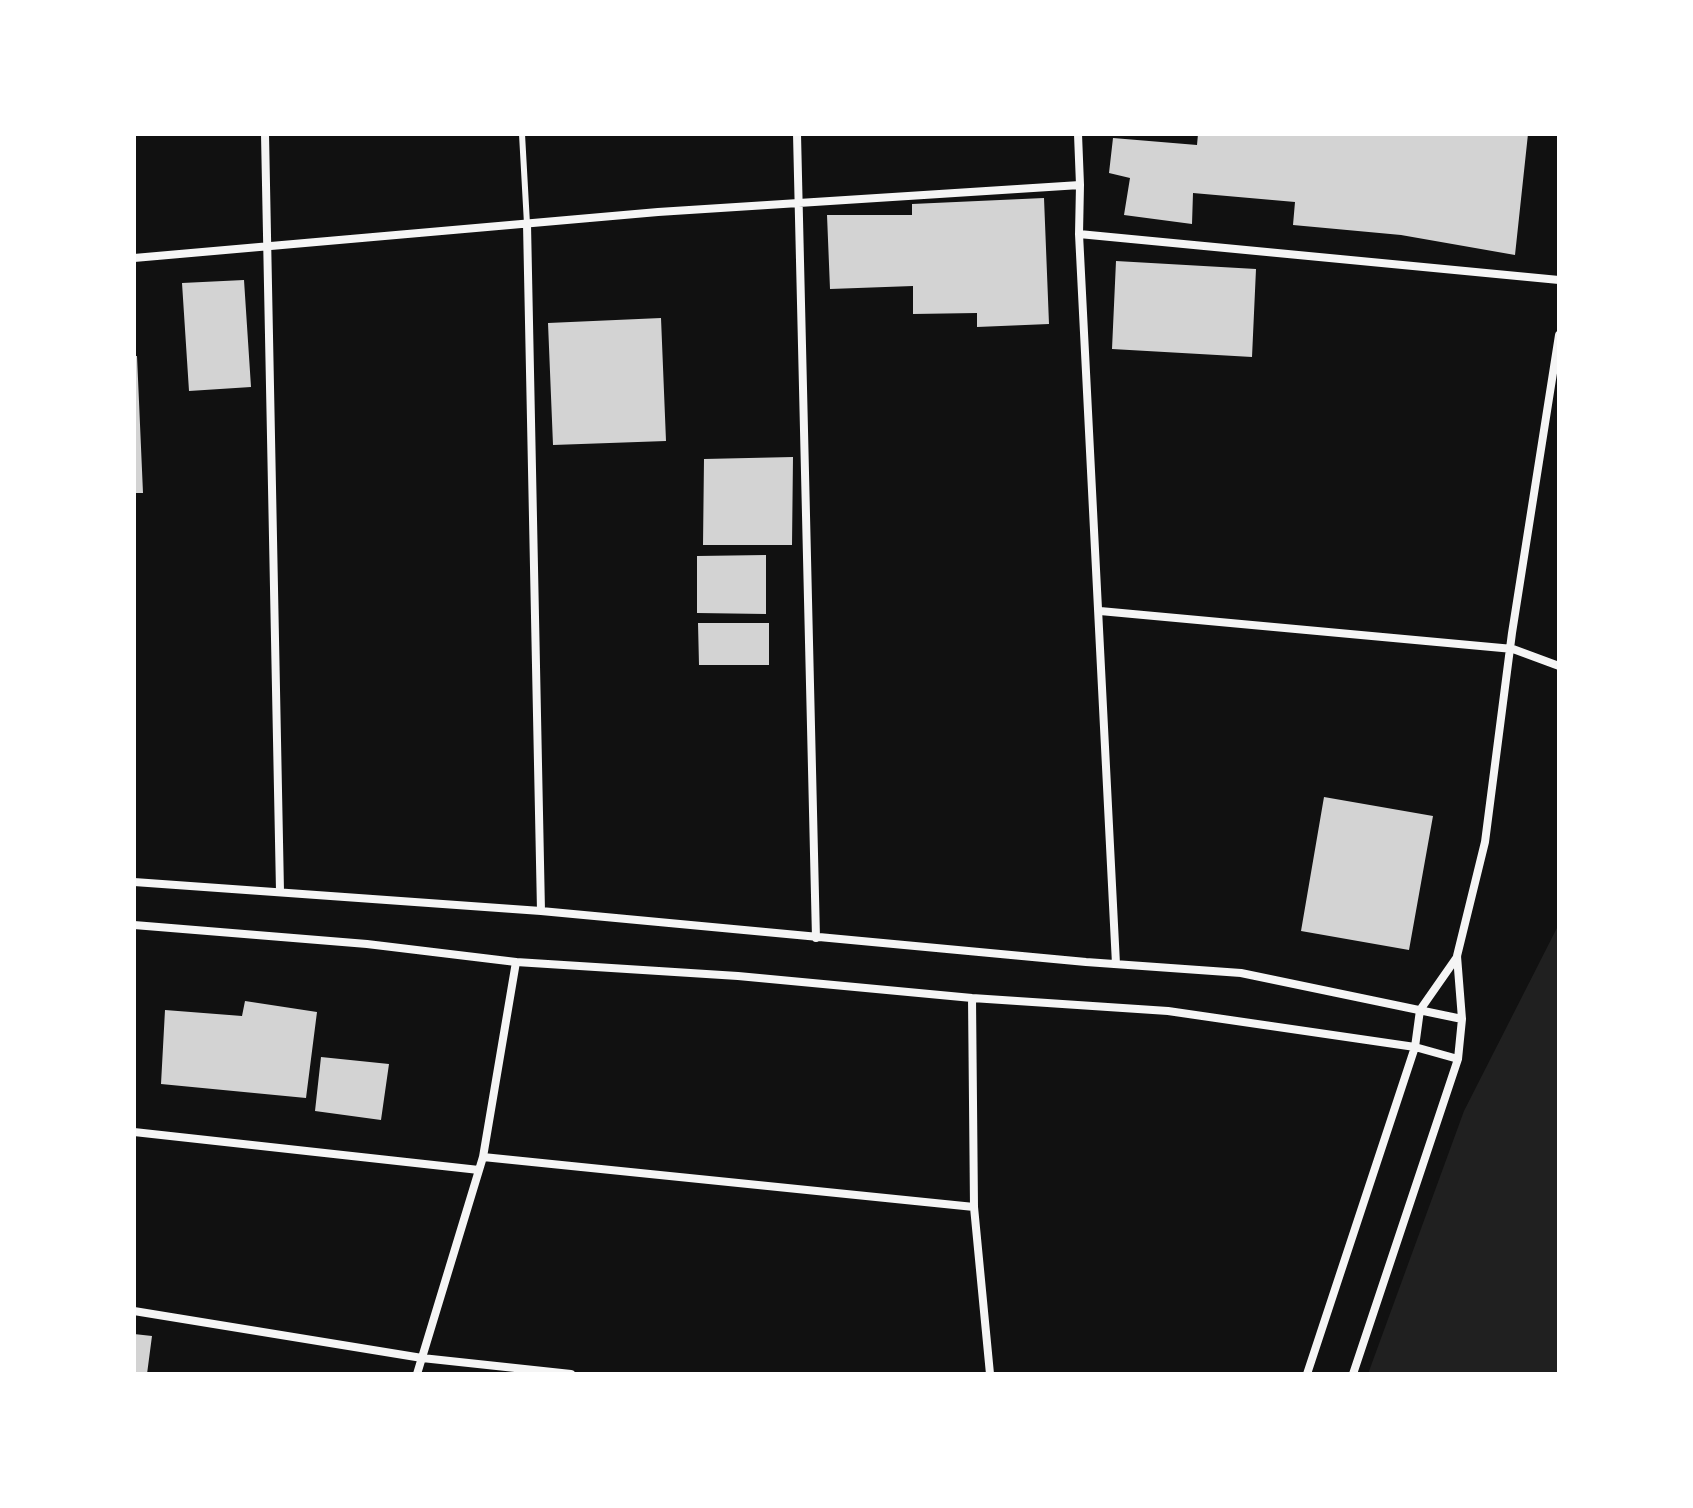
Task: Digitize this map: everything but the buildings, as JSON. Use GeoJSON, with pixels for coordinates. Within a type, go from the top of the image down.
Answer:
{"type":"FeatureCollection","features":[{"type":"Feature","properties":{"kind":"street"},"geometry":{"type":"LineString","coordinates":[[265,134],[280,891]]}},
{"type":"Feature","properties":{"kind":"street"},"geometry":{"type":"LineString","coordinates":[[797,134],[816,938]]}},
{"type":"Feature","properties":{"kind":"street"},"geometry":{"type":"LineString","coordinates":[[1078,134],[1079,234],[1116,964]]}},
{"type":"Feature","properties":{"kind":"street"},"geometry":{"type":"LineString","coordinates":[[134,258],[527,224],[1080,185]]}},
{"type":"Feature","properties":{"kind":"street"},"geometry":{"type":"LineString","coordinates":[[527,224],[541,911]]}},
{"type":"Feature","properties":{"kind":"street"},"geometry":{"type":"LineString","coordinates":[[1079,234],[1559,280]]}},
{"type":"Feature","properties":{"kind":"street"},"geometry":{"type":"LineString","coordinates":[[1353,1374],[1458,1059],[1462,1019],[1457,956],[1485,842],[1502,692],[1513,649],[1512,633],[1559,335]]}},
{"type":"Feature","properties":{"kind":"street"},"geometry":{"type":"LineString","coordinates":[[1100,611],[1513,649],[1559,666]]}},
{"type":"Feature","properties":{"kind":"street"},"geometry":{"type":"LineString","coordinates":[[134,882],[541,911],[816,938],[1241,973],[1462,1019]]}},
{"type":"Feature","properties":{"kind":"street"},"geometry":{"type":"LineString","coordinates":[[134,925],[367,944],[516,962],[738,976],[972,998],[1168,1011],[1415,1047],[1458,1059]]}},
{"type":"Feature","properties":{"kind":"street"},"geometry":{"type":"LineString","coordinates":[[1307,1374],[1415,1047],[1420,1010],[1457,956]]}},
{"type":"Feature","properties":{"kind":"street"},"geometry":{"type":"LineString","coordinates":[[417,1374],[483,1157],[516,962]]}},
{"type":"Feature","properties":{"kind":"street"},"geometry":{"type":"LineString","coordinates":[[972,998],[974,1207],[990,1374]]}},
{"type":"Feature","properties":{"kind":"street"},"geometry":{"type":"LineString","coordinates":[[134,1132],[479,1170]]}},
{"type":"Feature","properties":{"kind":"street"},"geometry":{"type":"LineString","coordinates":[[483,1157],[974,1207]]}},
{"type":"Feature","properties":{"kind":"street"},"geometry":{"type":"LineString","coordinates":[[134,1311],[422,1358],[571,1374]]}},
{"type":"Feature","properties":{"kind":"lane"},"geometry":{"type":"LineString","coordinates":[[522,134],[527,224]]}},
{"type":"Feature","properties":{"kind":"shaded area"},"geometry":{"type":"Polygon","coordinates":[[[1559,924],[1559,1374],[1368,1374],[1464,1111],[1559,924]]]}}]}
